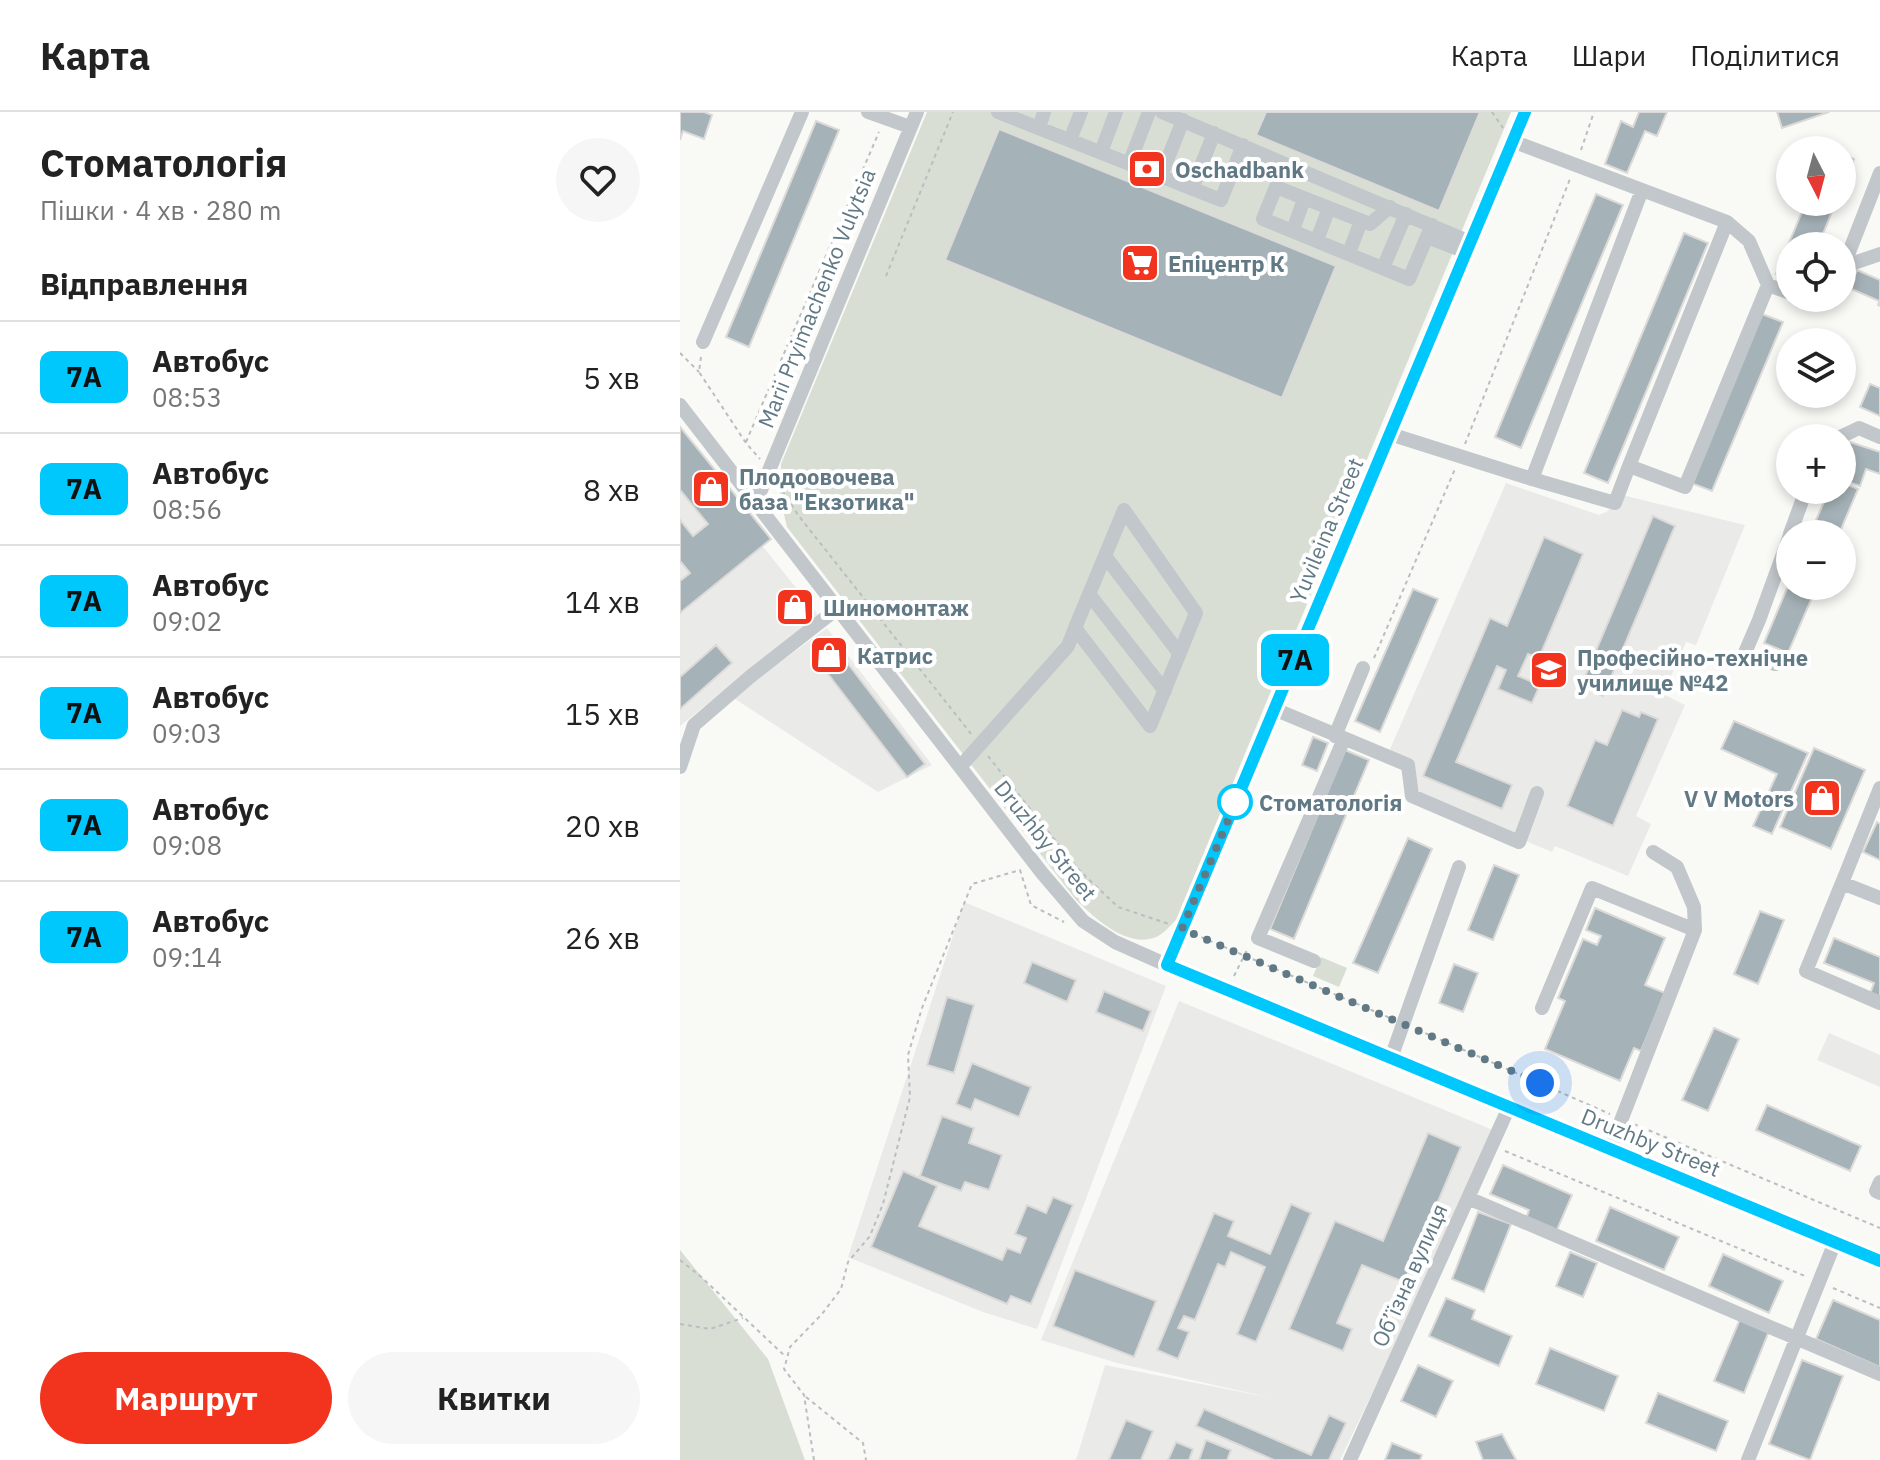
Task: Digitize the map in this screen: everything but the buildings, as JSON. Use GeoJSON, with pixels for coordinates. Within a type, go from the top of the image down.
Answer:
{"type":"FeatureCollection","features":[{"type":"Feature","properties":{"kind":"street"},"geometry":{"type":"LineString","coordinates":[[703,342],[802,112]]}},
{"type":"Feature","properties":{"kind":"street"},"geometry":{"type":"LineString","coordinates":[[868,112],[910,127]]}},
{"type":"Feature","properties":{"kind":"street","name":"Marii Pryimachenko Vulytsia"},"geometry":{"type":"LineString","coordinates":[[756,502],[917,112]]}},
{"type":"Feature","properties":{"kind":"street"},"geometry":{"type":"LineString","coordinates":[[1000,112],[1221,200],[1243,145]]}},
{"type":"Feature","properties":{"kind":"street"},"geometry":{"type":"LineString","coordinates":[[1039,128],[1044,112]]}},
{"type":"Feature","properties":{"kind":"street"},"geometry":{"type":"LineString","coordinates":[[1070,140],[1081,112]]}},
{"type":"Feature","properties":{"kind":"street"},"geometry":{"type":"LineString","coordinates":[[1101,152],[1116,112]]}},
{"type":"Feature","properties":{"kind":"street"},"geometry":{"type":"LineString","coordinates":[[1129,164],[1149,112]]}},
{"type":"Feature","properties":{"kind":"street"},"geometry":{"type":"LineString","coordinates":[[1162,112],[1406,214],[1430,231],[1468,247]]}},
{"type":"Feature","properties":{"kind":"street","name":"Yuvileina Street"},"geometry":{"type":"LineString","coordinates":[[1167,965],[1525,112]]}},
{"type":"Feature","properties":{"kind":"street"},"geometry":{"type":"LineString","coordinates":[[1161,176],[1183,120]]}},
{"type":"Feature","properties":{"kind":"street"},"geometry":{"type":"LineString","coordinates":[[1192,189],[1214,133]]}},
{"type":"Feature","properties":{"kind":"street"},"geometry":{"type":"LineString","coordinates":[[1512,141],[1727,222],[1749,241],[1768,285],[1685,487],[1629,466]]}},
{"type":"Feature","properties":{"kind":"street"},"geometry":{"type":"LineString","coordinates":[[1856,233],[1880,173]]}},
{"type":"Feature","properties":{"kind":"street"},"geometry":{"type":"LineString","coordinates":[[1390,207],[1370,224],[1276,187],[1263,219],[1409,279],[1430,231]]}},
{"type":"Feature","properties":{"kind":"street"},"geometry":{"type":"LineString","coordinates":[[1532,479],[1642,190]]}},
{"type":"Feature","properties":{"kind":"street"},"geometry":{"type":"LineString","coordinates":[[1293,230],[1304,199]]}},
{"type":"Feature","properties":{"kind":"street"},"geometry":{"type":"LineString","coordinates":[[1317,240],[1329,208]]}},
{"type":"Feature","properties":{"kind":"street"},"geometry":{"type":"LineString","coordinates":[[1383,268],[1406,214]]}},
{"type":"Feature","properties":{"kind":"street"},"geometry":{"type":"LineString","coordinates":[[1349,253],[1361,221]]}},
{"type":"Feature","properties":{"kind":"street"},"geometry":{"type":"LineString","coordinates":[[1390,434],[1615,503],[1727,222]]}},
{"type":"Feature","properties":{"kind":"street"},"geometry":{"type":"LineString","coordinates":[[1856,262],[1880,254]]}},
{"type":"Feature","properties":{"kind":"street"},"geometry":{"type":"LineString","coordinates":[[1768,285],[1776,288]]}},
{"type":"Feature","properties":{"kind":"street","name":"Druzhby Street"},"geometry":{"type":"LineString","coordinates":[[680,405],[1042,873],[1083,921],[1115,942],[1167,965],[1880,1261]]}},
{"type":"Feature","properties":{"kind":"street"},"geometry":{"type":"LineString","coordinates":[[1856,429],[1880,437]]}},
{"type":"Feature","properties":{"kind":"street"},"geometry":{"type":"LineString","coordinates":[[960,767],[1068,646],[1075,628],[1089,594],[1124,510],[1196,613],[1150,726],[1075,628]]}},
{"type":"Feature","properties":{"kind":"street"},"geometry":{"type":"LineString","coordinates":[[1105,556],[1179,653]]}},
{"type":"Feature","properties":{"kind":"street"},"geometry":{"type":"LineString","coordinates":[[1775,664],[1744,655],[1776,573]]}},
{"type":"Feature","properties":{"kind":"street"},"geometry":{"type":"LineString","coordinates":[[1089,594],[1165,691]]}},
{"type":"Feature","properties":{"kind":"street"},"geometry":{"type":"LineString","coordinates":[[680,767],[694,725],[838,608]]}},
{"type":"Feature","properties":{"kind":"street"},"geometry":{"type":"LineString","coordinates":[[1314,961],[1258,938],[1368,664]]}},
{"type":"Feature","properties":{"kind":"street"},"geometry":{"type":"LineString","coordinates":[[1274,709],[1408,765],[1412,796],[1519,842],[1537,793]]}},
{"type":"Feature","properties":{"kind":"street"},"geometry":{"type":"LineString","coordinates":[[1880,788],[1806,971],[1880,1003]]}},
{"type":"Feature","properties":{"kind":"street"},"geometry":{"type":"LineString","coordinates":[[1610,1149],[1695,930],[1694,907],[1677,867],[1653,852]]}},
{"type":"Feature","properties":{"kind":"street"},"geometry":{"type":"LineString","coordinates":[[1391,1058],[1459,867]]}},
{"type":"Feature","properties":{"kind":"street"},"geometry":{"type":"LineString","coordinates":[[1842,883],[1880,898]]}},
{"type":"Feature","properties":{"kind":"street"},"geometry":{"type":"LineString","coordinates":[[1542,1008],[1592,888],[1695,930]]}},
{"type":"Feature","properties":{"kind":"street","name":"Об’їзна вулиця"},"geometry":{"type":"LineString","coordinates":[[1350,1460],[1509,1107]]}},
{"type":"Feature","properties":{"kind":"street"},"geometry":{"type":"LineString","coordinates":[[1880,1182],[1876,1191],[1880,1193]]}},
{"type":"Feature","properties":{"kind":"street"},"geometry":{"type":"LineString","coordinates":[[1468,1198],[1880,1374]]}},
{"type":"Feature","properties":{"kind":"street"},"geometry":{"type":"LineString","coordinates":[[1748,1460],[1835,1242]]}},
{"type":"Feature","properties":{"kind":"path"},"geometry":{"type":"LineString","coordinates":[[886,276],[953,112]]}},
{"type":"Feature","properties":{"kind":"path"},"geometry":{"type":"LineString","coordinates":[[1492,112],[1512,141]]}},
{"type":"Feature","properties":{"kind":"path"},"geometry":{"type":"LineString","coordinates":[[1368,664],[1460,456],[1576,165],[1594,112]]}},
{"type":"Feature","properties":{"kind":"path"},"geometry":{"type":"LineString","coordinates":[[746,443],[885,118]]}},
{"type":"Feature","properties":{"kind":"path"},"geometry":{"type":"LineString","coordinates":[[699,372],[703,342]]}},
{"type":"Feature","properties":{"kind":"path"},"geometry":{"type":"LineString","coordinates":[[680,353],[699,372],[798,515],[1078,869],[1118,907],[1182,929],[1880,1228]]}},
{"type":"Feature","properties":{"kind":"path"},"geometry":{"type":"LineString","coordinates":[[866,1460],[863,1443],[804,1395],[784,1369],[790,1347],[841,1289],[848,1262],[870,1236],[883,1204],[910,1097],[908,1055],[927,994],[972,884],[1020,870],[1031,905],[1070,924]]}},
{"type":"Feature","properties":{"kind":"path"},"geometry":{"type":"LineString","coordinates":[[1227,990],[1245,956]]}},
{"type":"Feature","properties":{"kind":"path"},"geometry":{"type":"LineString","coordinates":[[1491,1146],[1880,1308]]}},
{"type":"Feature","properties":{"kind":"path"},"geometry":{"type":"LineString","coordinates":[[680,1260],[787,1358]]}},
{"type":"Feature","properties":{"kind":"path"},"geometry":{"type":"LineString","coordinates":[[680,1324],[710,1329],[744,1317]]}},
{"type":"Feature","properties":{"kind":"path"},"geometry":{"type":"LineString","coordinates":[[804,1395],[814,1460]]}},
{"type":"Feature","properties":{"kind":"shaded area"},"geometry":{"type":"Polygon","coordinates":[[[927,112],[1511,112],[1176,920],[1164,932],[1145,940],[1112,930],[1076,900],[787,527],[780,497],[781,464],[927,112]]]}},
{"type":"Feature","properties":{"kind":"shaded area"},"geometry":{"type":"Polygon","coordinates":[[[680,444],[818,615],[680,726],[680,444]]]}},
{"type":"Feature","properties":{"kind":"shaded area","name":"Професійно-технічне училище №42"},"geometry":{"type":"Polygon","coordinates":[[[1506,483],[1599,515],[1608,511],[1622,495],[1745,525],[1696,645],[1686,642],[1663,694],[1685,705],[1636,816],[1651,824],[1628,876],[1555,846],[1552,852],[1430,801],[1403,777],[1401,769],[1384,763],[1506,483]]]}},
{"type":"Feature","properties":{"kind":"shaded area"},"geometry":{"type":"Polygon","coordinates":[[[827,628],[932,765],[878,792],[732,697],[827,628]]]}},
{"type":"Feature","properties":{"kind":"shaded area"},"geometry":{"type":"Polygon","coordinates":[[[964,902],[1166,986],[1037,1329],[983,1312],[848,1257],[964,902]]]}},
{"type":"Feature","properties":{"kind":"shaded area"},"geometry":{"type":"Polygon","coordinates":[[[1321,957],[1347,968],[1339,987],[1313,976],[1321,957]]]}},
{"type":"Feature","properties":{"kind":"shaded area"},"geometry":{"type":"Polygon","coordinates":[[[1179,1001],[1498,1132],[1340,1460],[1076,1460],[1105,1365],[1272,1398],[1117,1363],[1041,1340],[1179,1001]]]}},
{"type":"Feature","properties":{"kind":"shaded area"},"geometry":{"type":"Polygon","coordinates":[[[1829,1033],[1880,1055],[1880,1087],[1817,1060],[1829,1033]]]}},
{"type":"Feature","properties":{"kind":"shaded area"},"geometry":{"type":"Polygon","coordinates":[[[680,1250],[768,1359],[805,1460],[680,1460],[680,1250]]]}},
{"type":"Feature","properties":{"kind":"bus line","name":"7А"},"geometry":{"type":"LineString","coordinates":[[1525,112],[1167,965],[1880,1261]]}},
{"type":"Feature","properties":{"kind":"place","name":"Oschadbank"},"geometry":{"type":"Point","coordinates":[1147,169]}},
{"type":"Feature","properties":{"kind":"place","name":"Епіцентр К"},"geometry":{"type":"Point","coordinates":[1140,263]}},
{"type":"Feature","properties":{"kind":"place","name":"Плодоовочева база \"Екзотика\""},"geometry":{"type":"Point","coordinates":[711,489]}},
{"type":"Feature","properties":{"kind":"place","name":"Шиномонтаж"},"geometry":{"type":"Point","coordinates":[795,607]}},
{"type":"Feature","properties":{"kind":"place","name":"Катрис"},"geometry":{"type":"Point","coordinates":[829,655]}},
{"type":"Feature","properties":{"kind":"place","name":"Професійно-технічне училище №42"},"geometry":{"type":"Point","coordinates":[1549,670]}},
{"type":"Feature","properties":{"kind":"place","name":"V V Motors"},"geometry":{"type":"Point","coordinates":[1822,798]}},
{"type":"Feature","properties":{"kind":"place","name":"Стоматологія"},"geometry":{"type":"Point","coordinates":[1235,802]}},
{"type":"Feature","properties":{"kind":"route"},"geometry":{"type":"LineString","coordinates":[[1235,802],[1240,792],[1182,929],[1540,1083]]}}]}
